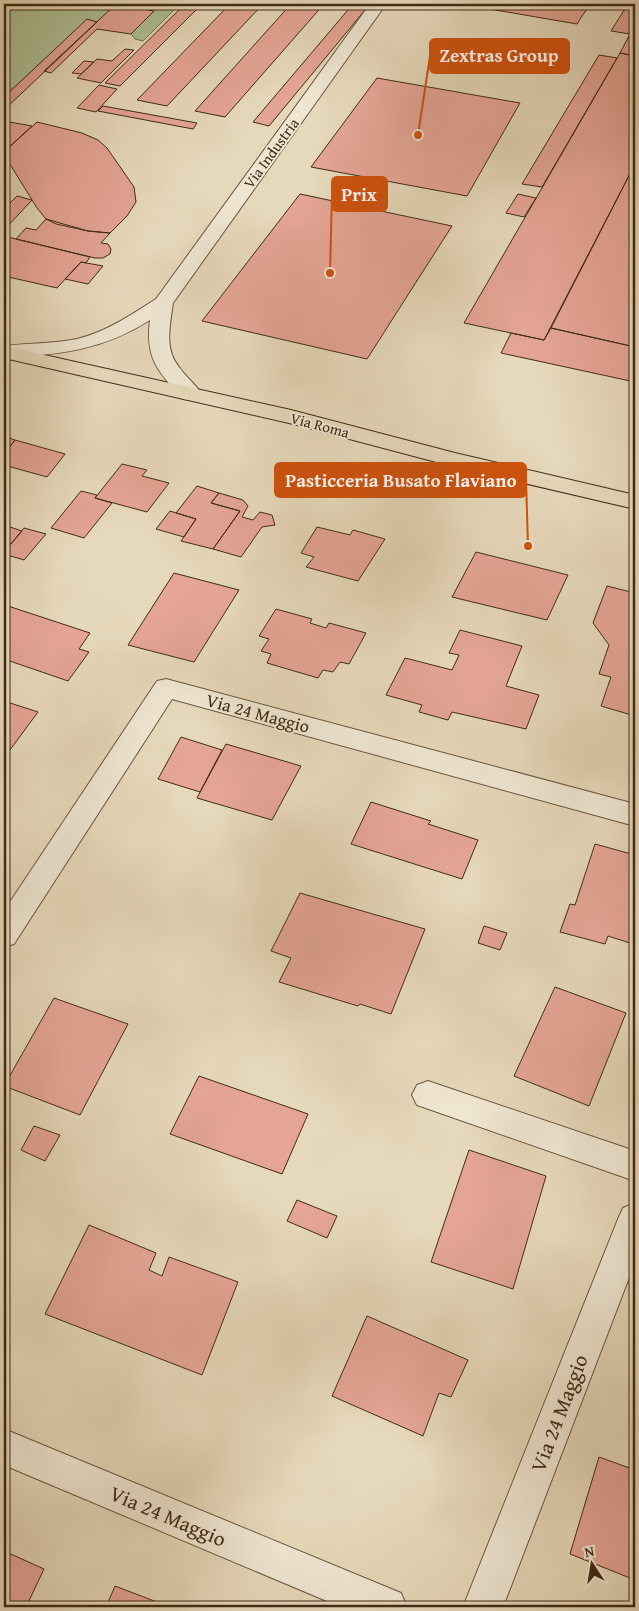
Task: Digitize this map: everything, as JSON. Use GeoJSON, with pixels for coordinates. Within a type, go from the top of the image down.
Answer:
{"type":"FeatureCollection","features":[{"type":"Feature","properties":{"kind":"main road","name":"Via Roma"},"geometry":{"type":"LineString","coordinates":[[4,352],[291,417],[455,460],[635,502]]}},
{"type":"Feature","properties":{"kind":"street","name":"Via Industria"},"geometry":{"type":"LineString","coordinates":[[4,352],[69,346],[88,342],[122,328],[163,303],[378,4]]}},
{"type":"Feature","properties":{"kind":"street","name":"Via Industria"},"geometry":{"type":"LineString","coordinates":[[163,303],[157,340],[159,350],[166,367],[191,394]]}},
{"type":"Feature","properties":{"kind":"street","name":"Via 24 Maggio"},"geometry":{"type":"LineString","coordinates":[[4,935],[166,688],[635,815]]}},
{"type":"Feature","properties":{"kind":"street"},"geometry":{"type":"LineString","coordinates":[[428,1095],[635,1166]]}},
{"type":"Feature","properties":{"kind":"street","name":"Via 24 Maggio"},"geometry":{"type":"LineString","coordinates":[[484,1607],[635,1219]]}},
{"type":"Feature","properties":{"kind":"street","name":"Via 24 Maggio"},"geometry":{"type":"LineString","coordinates":[[4,1447],[387,1607]]}},
{"type":"Feature","properties":{"kind":"green space"},"geometry":{"type":"Polygon","coordinates":[[[4,4],[116,4],[97,22],[87,20],[4,97],[4,4]]]}},
{"type":"Feature","properties":{"kind":"green space"},"geometry":{"type":"Polygon","coordinates":[[[116,4],[180,4],[143,41],[135,39],[131,34],[154,11],[116,4]]]}},
{"type":"Feature","properties":{"kind":"building"},"geometry":{"type":"Polygon","coordinates":[[[116,4],[154,11],[131,34],[97,29],[51,73],[44,71],[116,4]]]}},
{"type":"Feature","properties":{"kind":"building"},"geometry":{"type":"Polygon","coordinates":[[[185,4],[202,4],[120,86],[105,83],[185,4]]]}},
{"type":"Feature","properties":{"kind":"building"},"geometry":{"type":"Polygon","coordinates":[[[230,4],[263,4],[167,106],[137,100],[230,4]]]}},
{"type":"Feature","properties":{"kind":"building"},"geometry":{"type":"Polygon","coordinates":[[[291,4],[324,4],[225,117],[195,111],[291,4]]]}},
{"type":"Feature","properties":{"kind":"building"},"geometry":{"type":"Polygon","coordinates":[[[353,4],[370,4],[269,126],[253,122],[353,4]]]}},
{"type":"Feature","properties":{"kind":"building"},"geometry":{"type":"Polygon","coordinates":[[[480,4],[590,4],[577,24],[478,7],[480,4]]]}},
{"type":"Feature","properties":{"kind":"building"},"geometry":{"type":"Polygon","coordinates":[[[628,4],[635,4],[635,56],[620,53],[630,34],[611,31],[628,4]]]}},
{"type":"Feature","properties":{"kind":"building"},"geometry":{"type":"Polygon","coordinates":[[[87,19],[97,22],[4,110],[4,97],[87,19]]]}},
{"type":"Feature","properties":{"kind":"building"},"geometry":{"type":"Polygon","coordinates":[[[125,49],[134,50],[101,83],[77,78],[97,59],[112,61],[125,49]]]}},
{"type":"Feature","properties":{"kind":"building"},"geometry":{"type":"Polygon","coordinates":[[[620,53],[635,56],[635,164],[544,340],[464,323],[620,53]]]}},
{"type":"Feature","properties":{"kind":"building"},"geometry":{"type":"Polygon","coordinates":[[[599,55],[617,58],[542,187],[522,184],[599,55]]]}},
{"type":"Feature","properties":{"kind":"building"},"geometry":{"type":"Polygon","coordinates":[[[84,61],[94,62],[81,74],[72,73],[84,61]]]}},
{"type":"Feature","properties":{"kind":"building"},"geometry":{"type":"Polygon","coordinates":[[[377,78],[520,103],[467,196],[311,167],[377,78]]]}},
{"type":"Feature","properties":{"kind":"building"},"geometry":{"type":"Polygon","coordinates":[[[99,85],[117,89],[96,112],[77,108],[99,85]]]}},
{"type":"Feature","properties":{"kind":"building"},"geometry":{"type":"Polygon","coordinates":[[[103,106],[197,123],[193,129],[98,111],[103,106]]]}},
{"type":"Feature","properties":{"kind":"building"},"geometry":{"type":"Polygon","coordinates":[[[4,121],[32,126],[7,149],[8,161],[4,161],[4,121]]]}},
{"type":"Feature","properties":{"kind":"building"},"geometry":{"type":"Polygon","coordinates":[[[37,122],[82,133],[98,140],[107,148],[134,187],[136,202],[127,216],[110,233],[88,231],[56,224],[46,219],[37,208],[8,161],[7,149],[37,122]]]}},
{"type":"Feature","properties":{"kind":"building"},"geometry":{"type":"Polygon","coordinates":[[[635,164],[635,347],[551,328],[635,164]]]}},
{"type":"Feature","properties":{"kind":"building"},"geometry":{"type":"Polygon","coordinates":[[[300,194],[452,226],[367,359],[202,321],[300,194]]]}},
{"type":"Feature","properties":{"kind":"building"},"geometry":{"type":"Polygon","coordinates":[[[518,194],[536,198],[524,217],[506,213],[518,194]]]}},
{"type":"Feature","properties":{"kind":"building"},"geometry":{"type":"Polygon","coordinates":[[[17,196],[32,200],[4,230],[4,209],[17,196]]]}},
{"type":"Feature","properties":{"kind":"building"},"geometry":{"type":"Polygon","coordinates":[[[46,219],[88,231],[110,233],[101,243],[108,244],[111,249],[110,254],[103,258],[95,258],[16,239],[26,228],[36,230],[46,219]]]}},
{"type":"Feature","properties":{"kind":"building"},"geometry":{"type":"Polygon","coordinates":[[[4,236],[90,257],[86,263],[81,262],[57,288],[4,276],[4,236]]]}},
{"type":"Feature","properties":{"kind":"building"},"geometry":{"type":"Polygon","coordinates":[[[81,262],[103,266],[88,284],[65,279],[81,262]]]}},
{"type":"Feature","properties":{"kind":"building"},"geometry":{"type":"Polygon","coordinates":[[[551,328],[635,347],[635,382],[501,353],[511,333],[544,340],[551,328]]]}},
{"type":"Feature","properties":{"kind":"building"},"geometry":{"type":"Polygon","coordinates":[[[4,436],[15,440],[4,454],[4,436]]]}},
{"type":"Feature","properties":{"kind":"building"},"geometry":{"type":"Polygon","coordinates":[[[15,440],[65,454],[47,477],[4,465],[4,454],[15,440]]]}},
{"type":"Feature","properties":{"kind":"building"},"geometry":{"type":"Polygon","coordinates":[[[122,464],[147,470],[142,476],[169,483],[147,512],[95,498],[122,464]]]}},
{"type":"Feature","properties":{"kind":"building"},"geometry":{"type":"Polygon","coordinates":[[[197,486],[219,493],[211,503],[240,511],[213,549],[181,541],[196,519],[176,513],[197,486]]]}},
{"type":"Feature","properties":{"kind":"building"},"geometry":{"type":"Polygon","coordinates":[[[81,491],[97,495],[95,498],[112,503],[84,538],[51,528],[81,491]]]}},
{"type":"Feature","properties":{"kind":"building"},"geometry":{"type":"Polygon","coordinates":[[[219,493],[243,500],[248,506],[242,517],[253,520],[260,512],[272,515],[275,525],[262,527],[241,557],[213,549],[240,511],[211,503],[219,493]]]}},
{"type":"Feature","properties":{"kind":"building"},"geometry":{"type":"Polygon","coordinates":[[[170,511],[196,519],[184,537],[156,529],[170,511]]]}},
{"type":"Feature","properties":{"kind":"building"},"geometry":{"type":"Polygon","coordinates":[[[4,525],[22,531],[11,544],[4,542],[4,525]]]}},
{"type":"Feature","properties":{"kind":"building"},"geometry":{"type":"Polygon","coordinates":[[[317,527],[350,535],[353,530],[385,539],[358,581],[306,567],[314,557],[301,553],[317,527]]]}},
{"type":"Feature","properties":{"kind":"building"},"geometry":{"type":"Polygon","coordinates":[[[24,528],[46,534],[24,560],[4,554],[4,542],[11,544],[24,528]]]}},
{"type":"Feature","properties":{"kind":"building"},"geometry":{"type":"Polygon","coordinates":[[[476,552],[568,575],[547,620],[452,597],[476,552]]]}},
{"type":"Feature","properties":{"kind":"building"},"geometry":{"type":"Polygon","coordinates":[[[174,573],[239,590],[194,662],[128,645],[174,573]]]}},
{"type":"Feature","properties":{"kind":"building"},"geometry":{"type":"Polygon","coordinates":[[[607,586],[635,593],[635,716],[601,706],[611,677],[599,674],[609,645],[593,623],[607,586]]]}},
{"type":"Feature","properties":{"kind":"building"},"geometry":{"type":"Polygon","coordinates":[[[8,606],[90,633],[79,649],[89,652],[68,681],[4,659],[4,612],[8,606]]]}},
{"type":"Feature","properties":{"kind":"building"},"geometry":{"type":"Polygon","coordinates":[[[276,609],[312,619],[310,623],[326,628],[329,623],[366,633],[349,664],[340,662],[333,672],[323,670],[318,678],[267,663],[271,654],[261,651],[269,639],[259,636],[276,609]]]}},
{"type":"Feature","properties":{"kind":"building"},"geometry":{"type":"Polygon","coordinates":[[[460,630],[522,646],[506,686],[539,695],[526,729],[452,712],[448,720],[419,712],[422,705],[386,695],[405,658],[452,670],[459,655],[449,653],[460,630]]]}},
{"type":"Feature","properties":{"kind":"building"},"geometry":{"type":"Polygon","coordinates":[[[4,701],[38,712],[4,758],[4,701]]]}},
{"type":"Feature","properties":{"kind":"building"},"geometry":{"type":"Polygon","coordinates":[[[181,737],[222,750],[200,792],[158,779],[181,737]]]}},
{"type":"Feature","properties":{"kind":"building"},"geometry":{"type":"Polygon","coordinates":[[[226,744],[301,766],[272,820],[197,798],[226,744]]]}},
{"type":"Feature","properties":{"kind":"building"},"geometry":{"type":"Polygon","coordinates":[[[371,802],[431,821],[428,824],[478,840],[462,879],[351,844],[371,802]]]}},
{"type":"Feature","properties":{"kind":"building"},"geometry":{"type":"Polygon","coordinates":[[[595,844],[635,855],[635,924],[630,943],[608,936],[605,944],[560,932],[570,904],[575,905],[595,844]]]}},
{"type":"Feature","properties":{"kind":"building"},"geometry":{"type":"Polygon","coordinates":[[[300,893],[425,929],[391,1014],[279,982],[291,958],[271,951],[300,893]]]}},
{"type":"Feature","properties":{"kind":"building"},"geometry":{"type":"Polygon","coordinates":[[[484,926],[507,933],[500,950],[478,943],[484,926]]]}},
{"type":"Feature","properties":{"kind":"building"},"geometry":{"type":"Polygon","coordinates":[[[555,987],[626,1013],[589,1106],[514,1076],[555,987]]]}},
{"type":"Feature","properties":{"kind":"building"},"geometry":{"type":"Polygon","coordinates":[[[54,998],[128,1024],[80,1115],[4,1086],[54,998]]]}},
{"type":"Feature","properties":{"kind":"building"},"geometry":{"type":"Polygon","coordinates":[[[199,1076],[308,1114],[282,1174],[170,1134],[199,1076]]]}},
{"type":"Feature","properties":{"kind":"building"},"geometry":{"type":"Polygon","coordinates":[[[34,1126],[60,1135],[45,1161],[21,1150],[34,1126]]]}},
{"type":"Feature","properties":{"kind":"building"},"geometry":{"type":"Polygon","coordinates":[[[469,1150],[546,1176],[513,1289],[431,1262],[469,1150]]]}},
{"type":"Feature","properties":{"kind":"building"},"geometry":{"type":"Polygon","coordinates":[[[297,1200],[337,1216],[327,1238],[287,1221],[297,1200]]]}},
{"type":"Feature","properties":{"kind":"building"},"geometry":{"type":"Polygon","coordinates":[[[89,1225],[156,1253],[149,1270],[162,1276],[169,1257],[238,1282],[202,1375],[45,1314],[89,1225]]]}},
{"type":"Feature","properties":{"kind":"building"},"geometry":{"type":"Polygon","coordinates":[[[367,1316],[468,1360],[451,1397],[439,1393],[423,1436],[332,1396],[367,1316]]]}},
{"type":"Feature","properties":{"kind":"building"},"geometry":{"type":"Polygon","coordinates":[[[599,1457],[635,1470],[635,1580],[570,1554],[599,1457]]]}},
{"type":"Feature","properties":{"kind":"building"},"geometry":{"type":"Polygon","coordinates":[[[4,1551],[44,1569],[26,1607],[4,1607],[4,1551]]]}},
{"type":"Feature","properties":{"kind":"building"},"geometry":{"type":"Polygon","coordinates":[[[115,1586],[170,1607],[106,1607],[115,1586]]]}},
{"type":"Feature","properties":{"kind":"place","name":"Zextras Group"},"geometry":{"type":"Point","coordinates":[418,135]}},
{"type":"Feature","properties":{"kind":"place","name":"Prix"},"geometry":{"type":"Point","coordinates":[330,273]}},
{"type":"Feature","properties":{"kind":"place","name":"Pasticceria Busato Flaviano"},"geometry":{"type":"Point","coordinates":[528,546]}}]}
